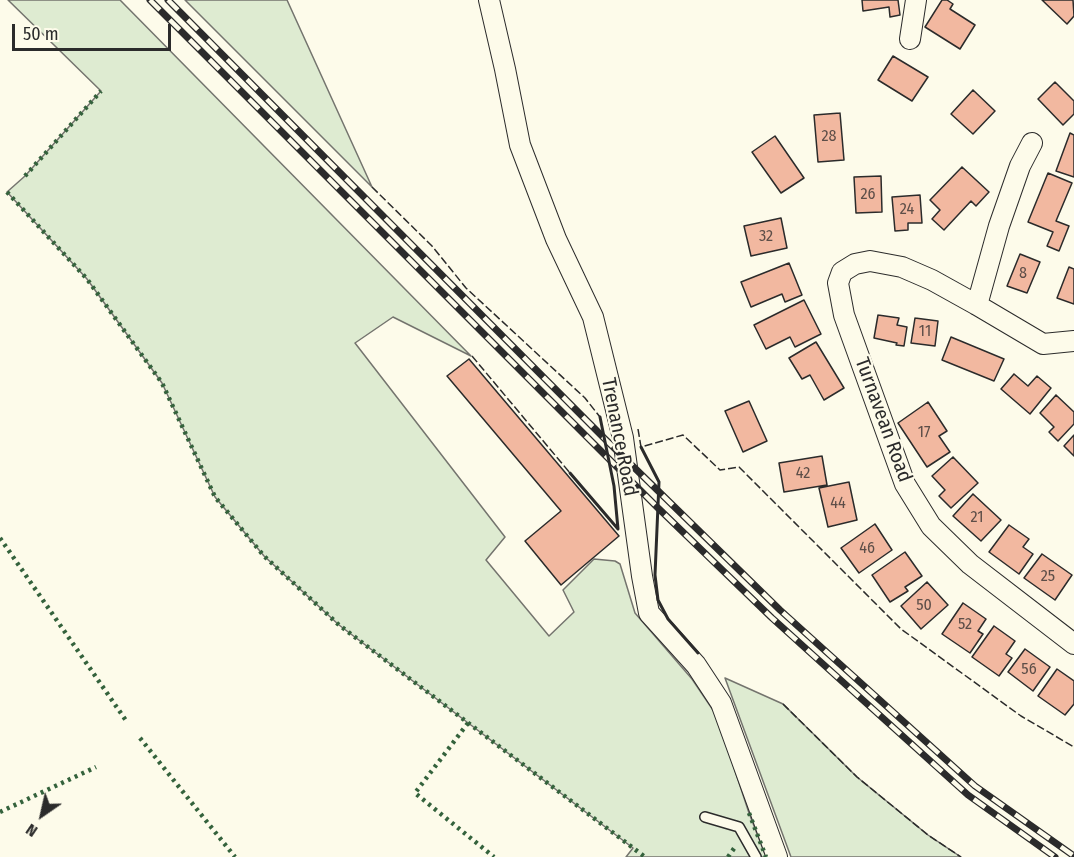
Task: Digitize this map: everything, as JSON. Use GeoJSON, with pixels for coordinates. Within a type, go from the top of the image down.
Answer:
{"type":"FeatureCollection","features":[{"type":"Feature","properties":{"kind":"street","name":"Trenance Road"},"geometry":{"type":"LineString","coordinates":[[489,0],[520,145],[556,239],[593,317],[623,438],[649,613],[696,665],[722,703],[777,857]]}},
{"type":"Feature","properties":{"kind":"street"},"geometry":{"type":"LineString","coordinates":[[910,39],[916,0]]}},
{"type":"Feature","properties":{"kind":"street"},"geometry":{"type":"LineString","coordinates":[[976,304],[999,226],[1020,166],[1032,143]]}},
{"type":"Feature","properties":{"kind":"street","name":"Turnavean Road"},"geometry":{"type":"LineString","coordinates":[[1074,340],[1043,344],[976,304],[902,267],[870,261],[855,264],[842,272],[838,283],[844,315],[905,484],[931,526],[970,564],[1074,644]]}},
{"type":"Feature","properties":{"kind":"lane"},"geometry":{"type":"LineString","coordinates":[[705,817],[740,827],[756,857]]}},
{"type":"Feature","properties":{"kind":"green space"},"geometry":{"type":"Polygon","coordinates":[[[8,0],[120,0],[471,356],[393,317],[355,343],[505,537],[486,560],[549,636],[574,612],[563,590],[594,559],[615,561],[620,564],[635,613],[692,679],[717,716],[766,857],[626,857],[633,848],[339,625],[264,556],[215,497],[162,383],[87,279],[7,192],[25,176],[101,91],[8,0]]]}},
{"type":"Feature","properties":{"kind":"green space"},"geometry":{"type":"Polygon","coordinates":[[[185,0],[287,0],[372,187],[185,0]]]}},
{"type":"Feature","properties":{"kind":"green space"},"geometry":{"type":"Polygon","coordinates":[[[725,678],[783,704],[857,777],[928,835],[961,857],[791,857],[725,678]]]}},
{"type":"Feature","properties":{"kind":"building"},"geometry":{"type":"Polygon","coordinates":[[[862,0],[898,0],[900,15],[890,17],[889,7],[863,11],[862,0]]]}},
{"type":"Feature","properties":{"kind":"building"},"geometry":{"type":"Polygon","coordinates":[[[942,0],[953,4],[950,9],[975,25],[960,49],[925,27],[942,0]]]}},
{"type":"Feature","properties":{"kind":"building"},"geometry":{"type":"Polygon","coordinates":[[[1042,0],[1073,0],[1074,16],[1067,24],[1042,0]]]}},
{"type":"Feature","properties":{"kind":"building"},"geometry":{"type":"Polygon","coordinates":[[[893,56],[928,77],[912,101],[878,80],[893,56]]]}},
{"type":"Feature","properties":{"kind":"building"},"geometry":{"type":"Polygon","coordinates":[[[1055,82],[1074,101],[1074,114],[1063,125],[1038,99],[1055,82]]]}},
{"type":"Feature","properties":{"kind":"building"},"geometry":{"type":"Polygon","coordinates":[[[973,90],[995,111],[973,134],[951,114],[973,90]]]}},
{"type":"Feature","properties":{"kind":"building"},"geometry":{"type":"Polygon","coordinates":[[[840,113],[844,160],[818,162],[814,115],[840,113]]]}},
{"type":"Feature","properties":{"kind":"building"},"geometry":{"type":"Polygon","coordinates":[[[1070,133],[1074,135],[1074,177],[1056,171],[1070,133]]]}},
{"type":"Feature","properties":{"kind":"building"},"geometry":{"type":"Polygon","coordinates":[[[775,136],[804,178],[781,193],[752,152],[775,136]]]}},
{"type":"Feature","properties":{"kind":"building"},"geometry":{"type":"Polygon","coordinates":[[[962,167],[989,192],[976,206],[971,201],[944,230],[932,219],[940,210],[930,200],[962,167]]]}},
{"type":"Feature","properties":{"kind":"building"},"geometry":{"type":"Polygon","coordinates":[[[1048,173],[1072,183],[1056,221],[1069,226],[1059,251],[1047,246],[1053,232],[1028,222],[1048,173]]]}},
{"type":"Feature","properties":{"kind":"building"},"geometry":{"type":"Polygon","coordinates":[[[881,176],[882,212],[856,213],[854,177],[881,176]]]}},
{"type":"Feature","properties":{"kind":"building"},"geometry":{"type":"Polygon","coordinates":[[[920,195],[922,223],[908,223],[908,230],[895,231],[892,197],[920,195]]]}},
{"type":"Feature","properties":{"kind":"building"},"geometry":{"type":"Polygon","coordinates":[[[781,218],[787,248],[751,256],[744,226],[781,218]]]}},
{"type":"Feature","properties":{"kind":"building"},"geometry":{"type":"Polygon","coordinates":[[[1020,254],[1040,262],[1027,293],[1007,286],[1020,254]]]}},
{"type":"Feature","properties":{"kind":"building"},"geometry":{"type":"Polygon","coordinates":[[[789,263],[802,295],[785,302],[782,294],[751,307],[741,282],[789,263]]]}},
{"type":"Feature","properties":{"kind":"building"},"geometry":{"type":"Polygon","coordinates":[[[1069,267],[1074,269],[1074,304],[1057,298],[1069,267]]]}},
{"type":"Feature","properties":{"kind":"building"},"geometry":{"type":"Polygon","coordinates":[[[804,300],[821,334],[795,347],[790,337],[766,349],[754,325],[804,300]]]}},
{"type":"Feature","properties":{"kind":"building"},"geometry":{"type":"Polygon","coordinates":[[[878,315],[899,318],[897,325],[907,327],[904,346],[874,338],[878,315]]]}},
{"type":"Feature","properties":{"kind":"building"},"geometry":{"type":"Polygon","coordinates":[[[915,318],[938,321],[935,346],[911,343],[915,318]]]}},
{"type":"Feature","properties":{"kind":"building"},"geometry":{"type":"Polygon","coordinates":[[[951,337],[1004,359],[994,381],[942,360],[951,337]]]}},
{"type":"Feature","properties":{"kind":"building"},"geometry":{"type":"Polygon","coordinates":[[[816,342],[844,388],[824,400],[810,375],[802,379],[789,358],[816,342]]]}},
{"type":"Feature","properties":{"kind":"building"},"geometry":{"type":"Polygon","coordinates":[[[469,359],[619,536],[561,585],[525,541],[561,511],[447,376],[469,359]]]}},
{"type":"Feature","properties":{"kind":"building"},"geometry":{"type":"Polygon","coordinates":[[[1014,374],[1028,386],[1037,376],[1051,388],[1030,414],[1001,389],[1014,374]]]}},
{"type":"Feature","properties":{"kind":"building"},"geometry":{"type":"Polygon","coordinates":[[[1056,395],[1074,412],[1074,424],[1058,441],[1049,432],[1054,427],[1040,413],[1056,395]]]}},
{"type":"Feature","properties":{"kind":"building"},"geometry":{"type":"Polygon","coordinates":[[[749,401],[767,441],[743,452],[725,411],[749,401]]]}},
{"type":"Feature","properties":{"kind":"building"},"geometry":{"type":"Polygon","coordinates":[[[928,402],[947,431],[939,436],[950,452],[927,467],[898,423],[928,402]]]}},
{"type":"Feature","properties":{"kind":"building"},"geometry":{"type":"Polygon","coordinates":[[[1074,435],[1074,456],[1064,446],[1074,435]]]}},
{"type":"Feature","properties":{"kind":"building"},"geometry":{"type":"Polygon","coordinates":[[[822,456],[827,485],[784,492],[779,463],[822,456]]]}},
{"type":"Feature","properties":{"kind":"building"},"geometry":{"type":"Polygon","coordinates":[[[953,457],[978,483],[951,508],[939,496],[945,490],[932,476],[953,457]]]}},
{"type":"Feature","properties":{"kind":"building"},"geometry":{"type":"Polygon","coordinates":[[[849,482],[857,520],[828,527],[819,488],[849,482]]]}},
{"type":"Feature","properties":{"kind":"building"},"geometry":{"type":"Polygon","coordinates":[[[973,494],[1001,520],[981,541],[953,516],[973,494]]]}},
{"type":"Feature","properties":{"kind":"building"},"geometry":{"type":"Polygon","coordinates":[[[875,524],[892,550],[859,573],[841,548],[875,524]]]}},
{"type":"Feature","properties":{"kind":"building"},"geometry":{"type":"Polygon","coordinates":[[[1009,525],[1029,539],[1023,547],[1033,554],[1019,574],[989,552],[1009,525]]]}},
{"type":"Feature","properties":{"kind":"building"},"geometry":{"type":"Polygon","coordinates":[[[905,552],[922,576],[905,587],[908,591],[890,602],[872,575],[905,552]]]}},
{"type":"Feature","properties":{"kind":"building"},"geometry":{"type":"Polygon","coordinates":[[[1042,554],[1072,575],[1055,600],[1024,578],[1042,554]]]}},
{"type":"Feature","properties":{"kind":"building"},"geometry":{"type":"Polygon","coordinates":[[[927,582],[948,605],[921,629],[901,606],[927,582]]]}},
{"type":"Feature","properties":{"kind":"building"},"geometry":{"type":"Polygon","coordinates":[[[963,603],[986,619],[978,631],[983,634],[970,653],[942,634],[963,603]]]}},
{"type":"Feature","properties":{"kind":"building"},"geometry":{"type":"Polygon","coordinates":[[[994,626],[1015,641],[1006,654],[1012,658],[999,676],[972,657],[994,626]]]}},
{"type":"Feature","properties":{"kind":"building"},"geometry":{"type":"Polygon","coordinates":[[[1025,649],[1050,667],[1033,691],[1008,672],[1025,649]]]}},
{"type":"Feature","properties":{"kind":"building"},"geometry":{"type":"Polygon","coordinates":[[[1057,669],[1074,681],[1074,704],[1065,715],[1038,696],[1057,669]]]}},
{"type":"Feature","properties":{"kind":"railway"},"geometry":{"type":"LineString","coordinates":[[150,0],[658,508],[772,618],[968,795],[1055,857]]}},
{"type":"Feature","properties":{"kind":"railway"},"geometry":{"type":"LineString","coordinates":[[168,0],[605,439],[780,610],[975,786],[1074,856]]}},
{"type":"Feature","properties":{"kind":"hedge"},"geometry":{"type":"LineString","coordinates":[[25,176],[101,91]]}},
{"type":"Feature","properties":{"kind":"hedge"},"geometry":{"type":"LineString","coordinates":[[7,192],[87,279],[162,383],[215,497],[264,556],[339,625],[645,857]]}},
{"type":"Feature","properties":{"kind":"hedge"},"geometry":{"type":"LineString","coordinates":[[0,538],[127,722]]}},
{"type":"Feature","properties":{"kind":"hedge"},"geometry":{"type":"LineString","coordinates":[[468,723],[415,793],[494,857]]}},
{"type":"Feature","properties":{"kind":"hedge"},"geometry":{"type":"LineString","coordinates":[[140,738],[235,857]]}},
{"type":"Feature","properties":{"kind":"hedge"},"geometry":{"type":"LineString","coordinates":[[0,812],[96,767]]}},
{"type":"Feature","properties":{"kind":"hedge"},"geometry":{"type":"LineString","coordinates":[[749,813],[766,857]]}},
{"type":"Feature","properties":{"kind":"hedge"},"geometry":{"type":"LineString","coordinates":[[728,857],[735,847]]}},
{"type":"Feature","properties":{"kind":"fence"},"geometry":{"type":"LineString","coordinates":[[372,187],[432,246],[466,288],[585,398],[600,417]]}},
{"type":"Feature","properties":{"kind":"fence"},"geometry":{"type":"LineString","coordinates":[[472,356],[570,473]]}},
{"type":"Feature","properties":{"kind":"fence"},"geometry":{"type":"LineString","coordinates":[[638,429],[641,447],[683,435],[720,470],[739,467],[901,629],[1021,716],[1074,747]]}},
{"type":"Feature","properties":{"kind":"fence"},"geometry":{"type":"LineString","coordinates":[[783,704],[857,777],[928,835],[961,857]]}},
{"type":"Feature","properties":{"kind":"wall"},"geometry":{"type":"LineString","coordinates":[[570,473],[618,529],[614,486],[600,417]]}},
{"type":"Feature","properties":{"kind":"wall"},"geometry":{"type":"LineString","coordinates":[[641,447],[659,482],[655,575],[658,600],[668,619],[698,653]]}}]}
